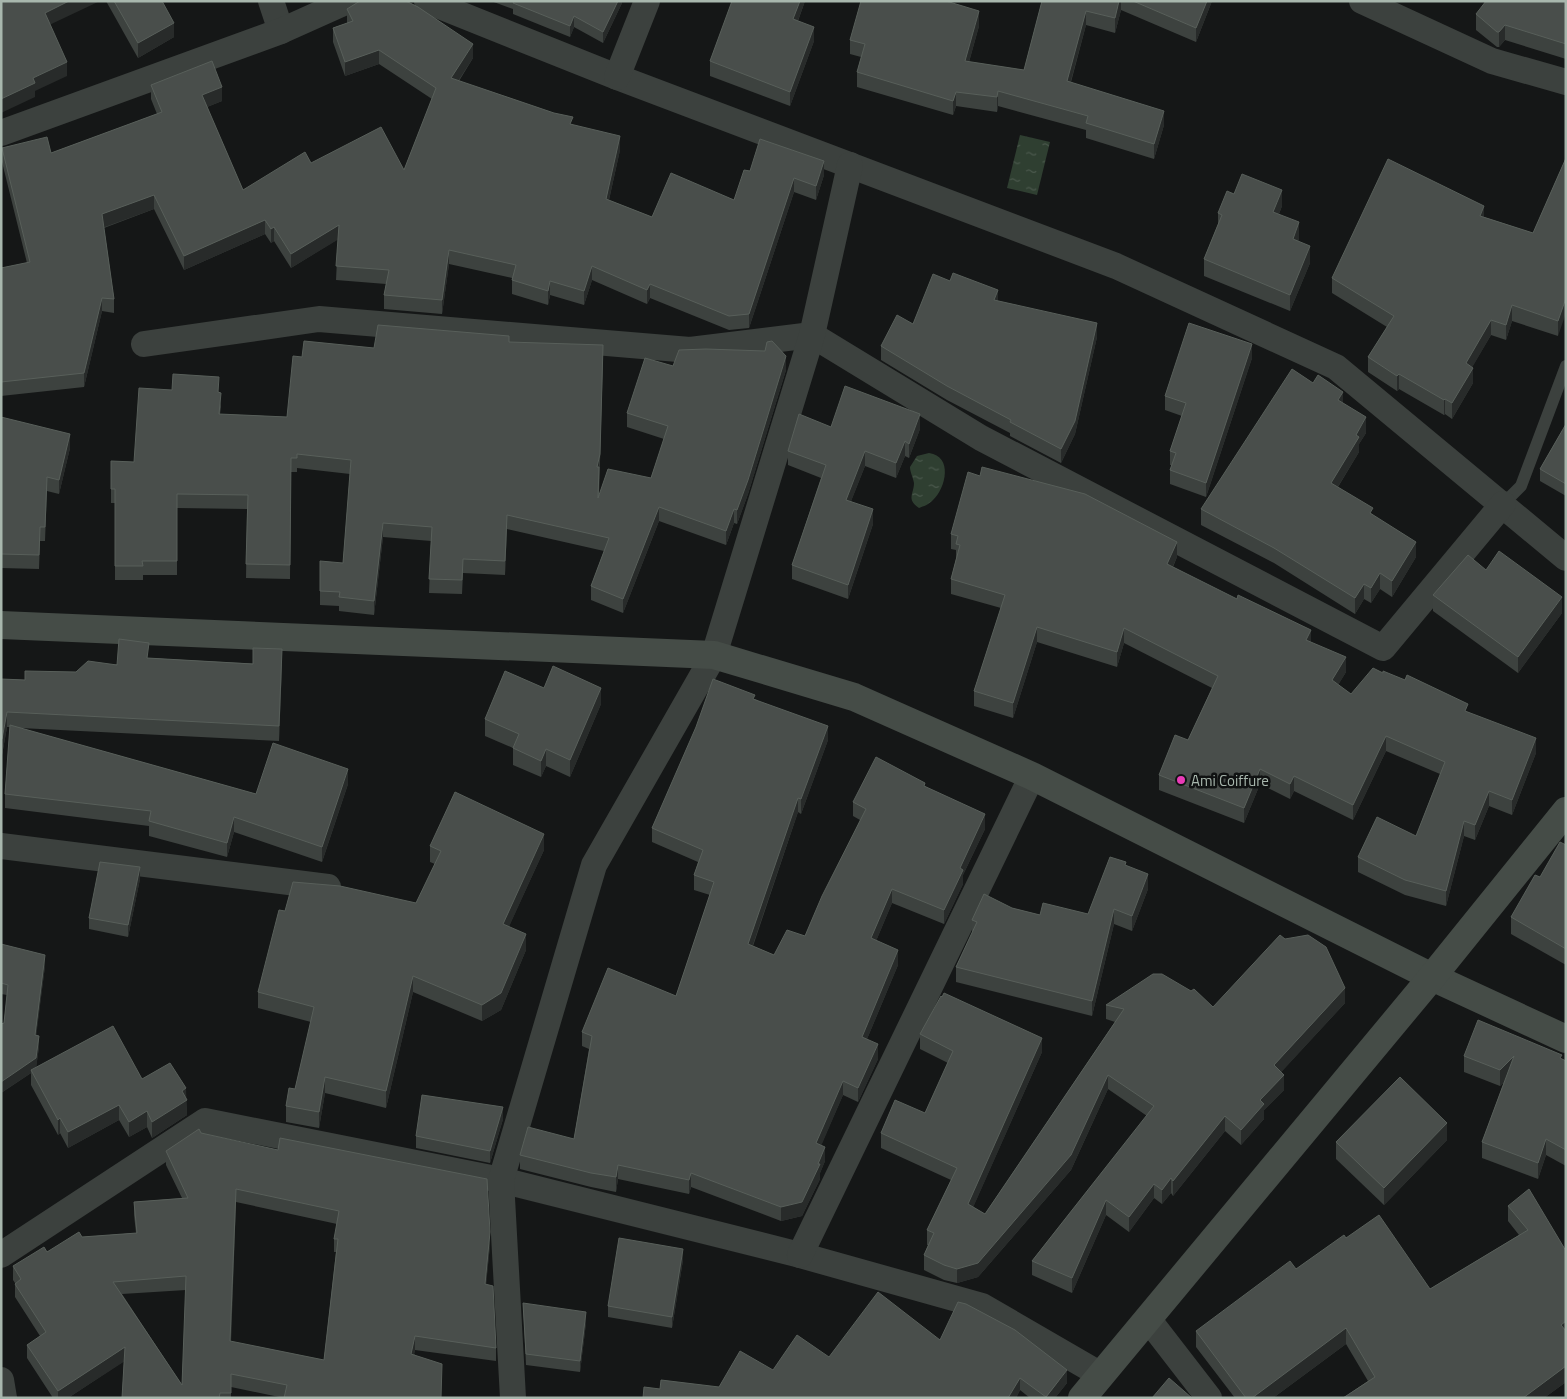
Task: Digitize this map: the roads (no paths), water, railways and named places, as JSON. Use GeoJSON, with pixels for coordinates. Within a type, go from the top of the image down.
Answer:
{"type":"FeatureCollection","features":[{"type":"Feature","properties":{"kind":"street"},"geometry":{"type":"LineString","coordinates":[[271,1],[281,31]]}},
{"type":"Feature","properties":{"kind":"street"},"geometry":{"type":"LineString","coordinates":[[1,132],[281,31],[348,1]]}},
{"type":"Feature","properties":{"kind":"street"},"geometry":{"type":"LineString","coordinates":[[427,1],[618,77],[1116,266],[1336,367],[1566,558]]}},
{"type":"Feature","properties":{"kind":"street"},"geometry":{"type":"LineString","coordinates":[[618,77],[647,1]]}},
{"type":"Feature","properties":{"kind":"street"},"geometry":{"type":"LineString","coordinates":[[1362,1],[1492,61],[1566,82]]}},
{"type":"Feature","properties":{"kind":"street"},"geometry":{"type":"LineString","coordinates":[[512,1398],[501,1180],[594,865],[714,655],[812,335],[850,165]]}},
{"type":"Feature","properties":{"kind":"street"},"geometry":{"type":"LineString","coordinates":[[144,344],[319,319],[690,350],[812,335],[981,438],[1383,648],[1503,504]]}},
{"type":"Feature","properties":{"kind":"street"},"geometry":{"type":"LineString","coordinates":[[1,625],[714,655],[854,698],[1032,776],[1432,977],[1566,1039]]}},
{"type":"Feature","properties":{"kind":"street"},"geometry":{"type":"LineString","coordinates":[[800,1255],[1032,776]]}},
{"type":"Feature","properties":{"kind":"street"},"geometry":{"type":"LineString","coordinates":[[1082,1398],[1432,977],[1566,811]]}},
{"type":"Feature","properties":{"kind":"street"},"geometry":{"type":"LineString","coordinates":[[1,846],[337,888]]}},
{"type":"Feature","properties":{"kind":"street"},"geometry":{"type":"LineString","coordinates":[[1,1255],[205,1121],[501,1180],[800,1255],[982,1306],[1101,1375]]}},
{"type":"Feature","properties":{"kind":"street"},"geometry":{"type":"LineString","coordinates":[[1148,1319],[1209,1398]]}},
{"type":"Feature","properties":{"kind":"street"},"geometry":{"type":"LineString","coordinates":[[1,1380],[4,1398]]}},
{"type":"Feature","properties":{"kind":"lane"},"geometry":{"type":"LineString","coordinates":[[1503,504],[1521,486],[1566,366]]}},
{"type":"Feature","properties":{"kind":"water"},"geometry":{"type":"Polygon","coordinates":[[[1020,135],[1050,142],[1037,195],[1007,188],[1020,135]]]}},
{"type":"Feature","properties":{"kind":"water"},"geometry":{"type":"Polygon","coordinates":[[[929,453],[937,455],[942,460],[945,473],[944,481],[938,495],[928,504],[919,508],[912,499],[914,483],[910,467],[917,456],[929,453]]]}},
{"type":"Feature","properties":{"kind":"place","name":"Ami Coiffure"},"geometry":{"type":"Point","coordinates":[1181,780]}}]}
